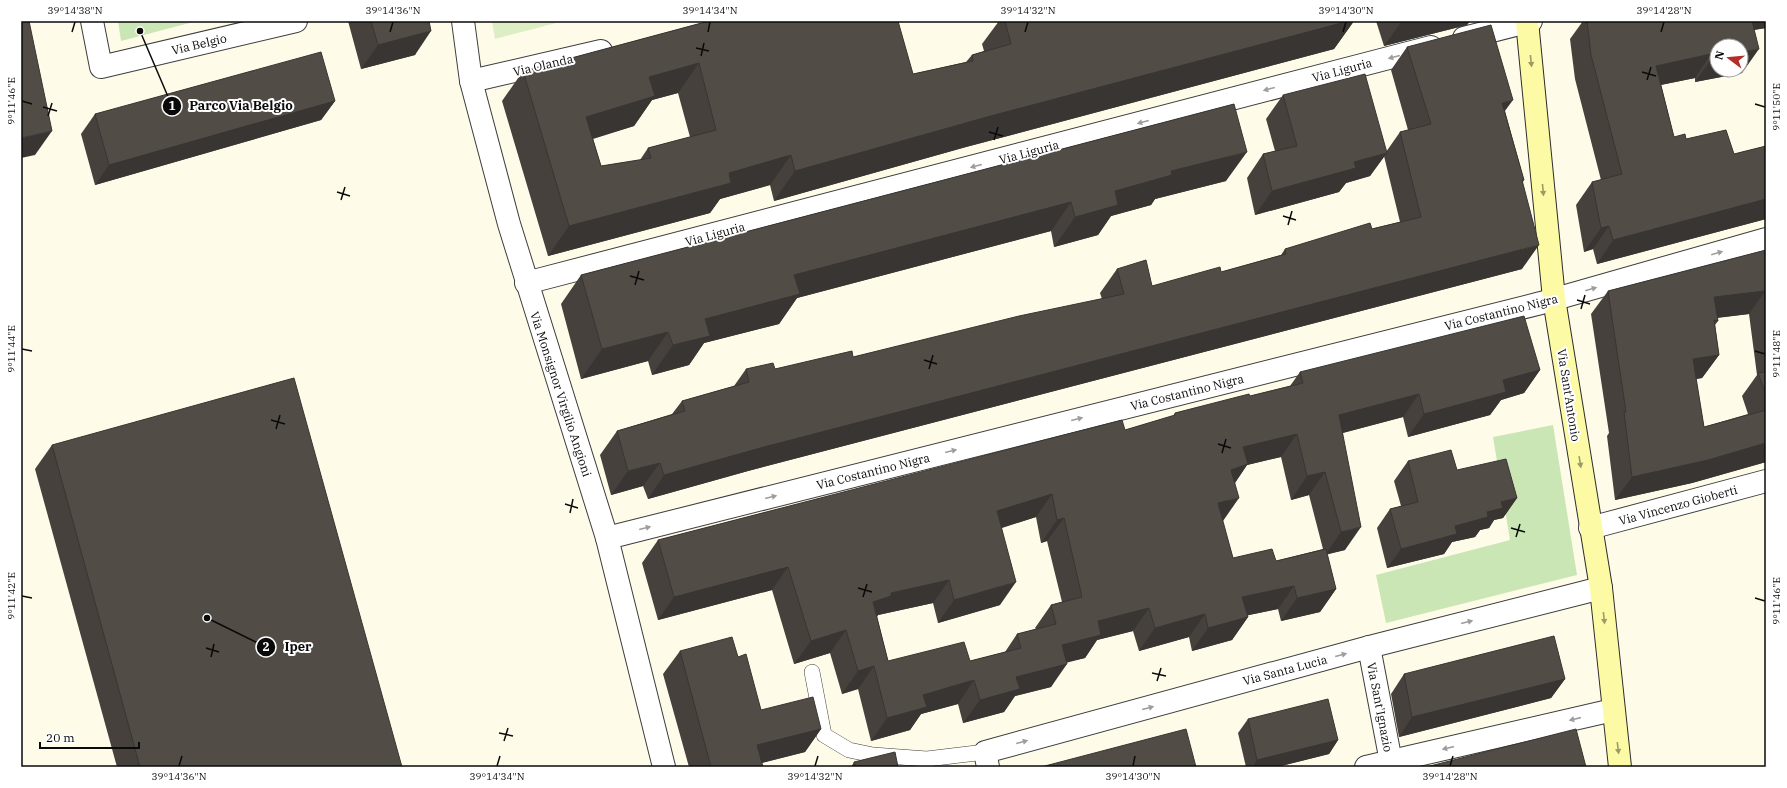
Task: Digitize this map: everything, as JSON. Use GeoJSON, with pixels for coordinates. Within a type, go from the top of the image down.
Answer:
{"type":"FeatureCollection","features":[{"type":"Feature","properties":{"kind":"street","name":"Via Belgio"},"geometry":{"type":"LineString","coordinates":[[92,21],[101,67],[296,21]]}},
{"type":"Feature","properties":{"kind":"street","name":"Via Monsignor Virgilio Angioni"},"geometry":{"type":"LineString","coordinates":[[462,21],[471,81],[526,283],[607,538],[664,767]]}},
{"type":"Feature","properties":{"kind":"street","name":"Via Liguria"},"geometry":{"type":"LineString","coordinates":[[526,283],[1528,21]]}},
{"type":"Feature","properties":{"kind":"street","name":"Via Sant'Antonio"},"geometry":{"type":"LineString","coordinates":[[1528,21],[1554,299],[1590,528],[1601,588],[1620,767]]}},
{"type":"Feature","properties":{"kind":"street","name":"Via Olanda"},"geometry":{"type":"LineString","coordinates":[[471,81],[622,46]]}},
{"type":"Feature","properties":{"kind":"street","name":"Via Costantino Nigra"},"geometry":{"type":"LineString","coordinates":[[607,538],[1554,299],[1766,239]]}},
{"type":"Feature","properties":{"kind":"street","name":"Via Vincenzo Gioberti"},"geometry":{"type":"LineString","coordinates":[[1590,528],[1766,481]]}},
{"type":"Feature","properties":{"kind":"street","name":"Via Santa Lucia"},"geometry":{"type":"LineString","coordinates":[[987,760],[1369,647],[1601,588]]}},
{"type":"Feature","properties":{"kind":"street","name":"Via Sant'Ignazio"},"geometry":{"type":"LineString","coordinates":[[1369,647],[1391,764]]}},
{"type":"Feature","properties":{"kind":"street"},"geometry":{"type":"LineString","coordinates":[[1366,767],[1391,764],[1613,710]]}},
{"type":"Feature","properties":{"kind":"lane"},"geometry":{"type":"LineString","coordinates":[[812,672],[824,735],[849,750],[873,755],[927,759],[987,760]]}},
{"type":"Feature","properties":{"kind":"green space"},"geometry":{"type":"Polygon","coordinates":[[[118,21],[197,21],[121,41],[118,21]]]}},
{"type":"Feature","properties":{"kind":"green space"},"geometry":{"type":"Polygon","coordinates":[[[492,21],[564,21],[495,39],[492,21]]]}},
{"type":"Feature","properties":{"kind":"green space"},"geometry":{"type":"Polygon","coordinates":[[[1553,425],[1577,575],[1386,623],[1376,575],[1510,540],[1493,437],[1553,425]]]}},
{"type":"Feature","properties":{"kind":"building"},"geometry":{"type":"Polygon","coordinates":[[[21,21],[29,21],[52,131],[21,138],[21,21]]]}},
{"type":"Feature","properties":{"kind":"building"},"geometry":{"type":"Polygon","coordinates":[[[371,21],[429,21],[431,31],[378,45],[371,21]]]}},
{"type":"Feature","properties":{"kind":"building"},"geometry":{"type":"Polygon","coordinates":[[[709,21],[898,21],[913,74],[973,61],[972,55],[1011,44],[1005,21],[1349,21],[987,117],[795,171],[791,155],[729,173],[731,183],[569,226],[523,71],[709,21]],[[699,63],[649,77],[655,96],[586,117],[601,166],[651,158],[648,148],[716,130],[699,63]]]}},
{"type":"Feature","properties":{"kind":"building"},"geometry":{"type":"Polygon","coordinates":[[[1587,21],[1752,21],[1759,49],[1749,51],[1749,38],[1709,38],[1709,54],[1656,66],[1674,137],[1685,134],[1686,139],[1726,130],[1734,154],[1766,146],[1766,199],[1613,240],[1609,226],[1601,228],[1592,182],[1622,174],[1591,55],[1587,21]]]}},
{"type":"Feature","properties":{"kind":"building"},"geometry":{"type":"Polygon","coordinates":[[[1491,25],[1513,100],[1502,103],[1524,180],[1522,180],[1539,245],[764,447],[664,475],[660,463],[628,471],[617,431],[685,411],[682,401],[749,382],[746,369],[773,363],[775,369],[852,351],[853,357],[1019,316],[1124,294],[1117,269],[1146,260],[1152,286],[1220,267],[1221,272],[1286,254],[1285,249],[1370,223],[1372,229],[1421,217],[1400,132],[1431,124],[1407,47],[1491,25]]]}},
{"type":"Feature","properties":{"kind":"building"},"geometry":{"type":"Polygon","coordinates":[[[321,52],[335,101],[109,165],[95,114],[321,52]]]}},
{"type":"Feature","properties":{"kind":"building"},"geometry":{"type":"Polygon","coordinates":[[[1365,74],[1387,153],[1354,162],[1356,168],[1272,191],[1263,154],[1297,146],[1283,95],[1365,74]]]}},
{"type":"Feature","properties":{"kind":"building"},"geometry":{"type":"Polygon","coordinates":[[[1234,104],[1247,152],[1171,171],[1172,175],[1115,191],[1118,205],[1075,217],[1071,202],[794,275],[800,294],[705,319],[710,336],[673,345],[668,332],[602,349],[581,275],[1234,104]]]}},
{"type":"Feature","properties":{"kind":"building"},"geometry":{"type":"Polygon","coordinates":[[[1766,250],[1766,299],[1765,291],[1714,297],[1718,321],[1714,320],[1719,355],[1693,359],[1704,427],[1766,410],[1766,443],[1708,460],[1632,477],[1624,412],[1626,412],[1608,291],[1766,250]]]}},
{"type":"Feature","properties":{"kind":"building"},"geometry":{"type":"Polygon","coordinates":[[[1524,316],[1540,370],[1503,380],[1506,392],[1424,414],[1419,394],[1339,415],[1361,527],[1341,532],[1325,472],[1307,476],[1297,434],[1243,447],[1248,464],[1231,470],[1239,498],[1218,503],[1233,558],[1272,549],[1276,561],[1326,549],[1336,589],[1297,598],[1294,586],[1242,597],[1248,617],[1208,628],[1205,614],[1155,628],[1149,608],[1098,621],[1101,635],[1062,645],[1067,664],[1016,677],[1020,689],[980,700],[974,680],[923,695],[927,707],[887,718],[874,666],[858,671],[846,630],[811,641],[788,567],[674,597],[658,540],[1122,420],[1125,430],[1175,415],[1175,413],[1249,394],[1250,396],[1303,383],[1300,372],[1524,316]],[[1052,494],[997,511],[1016,582],[954,600],[949,580],[891,593],[891,596],[873,602],[888,661],[964,642],[970,661],[1021,648],[1017,634],[1056,624],[1051,605],[1082,597],[1064,518],[1057,520],[1052,494]]]}},
{"type":"Feature","properties":{"kind":"building"},"geometry":{"type":"Polygon","coordinates":[[[1766,372],[1766,395],[1758,373],[1766,372]]]}},
{"type":"Feature","properties":{"kind":"building"},"geometry":{"type":"Polygon","coordinates":[[[294,378],[402,767],[140,767],[52,445],[294,378]]]}},
{"type":"Feature","properties":{"kind":"building"},"geometry":{"type":"Polygon","coordinates":[[[1451,450],[1457,470],[1506,459],[1517,498],[1501,502],[1503,508],[1487,512],[1488,517],[1455,526],[1457,534],[1401,549],[1390,509],[1418,502],[1408,461],[1451,450]]]}},
{"type":"Feature","properties":{"kind":"building"},"geometry":{"type":"Polygon","coordinates":[[[1554,636],[1565,679],[1412,717],[1404,674],[1554,636]]]}},
{"type":"Feature","properties":{"kind":"building"},"geometry":{"type":"Polygon","coordinates":[[[732,637],[738,657],[746,654],[761,710],[813,697],[821,729],[757,745],[763,767],[711,767],[680,651],[732,637]]]}},
{"type":"Feature","properties":{"kind":"building"},"geometry":{"type":"Polygon","coordinates":[[[1328,699],[1338,740],[1257,760],[1248,719],[1328,699]]]}},
{"type":"Feature","properties":{"kind":"building"},"geometry":{"type":"Polygon","coordinates":[[[1186,729],[1196,767],[1041,767],[1186,729]]]}},
{"type":"Feature","properties":{"kind":"building"},"geometry":{"type":"Polygon","coordinates":[[[1576,729],[1586,767],[1426,767],[1576,729]]]}},
{"type":"Feature","properties":{"kind":"building"},"geometry":{"type":"Polygon","coordinates":[[[895,752],[898,767],[856,767],[854,762],[895,752]]]}},
{"type":"Feature","properties":{"kind":"place","name":"Parco Via Belgio"},"geometry":{"type":"Point","coordinates":[140,31]}},
{"type":"Feature","properties":{"kind":"place","name":"Iper"},"geometry":{"type":"Point","coordinates":[207,618]}}]}
